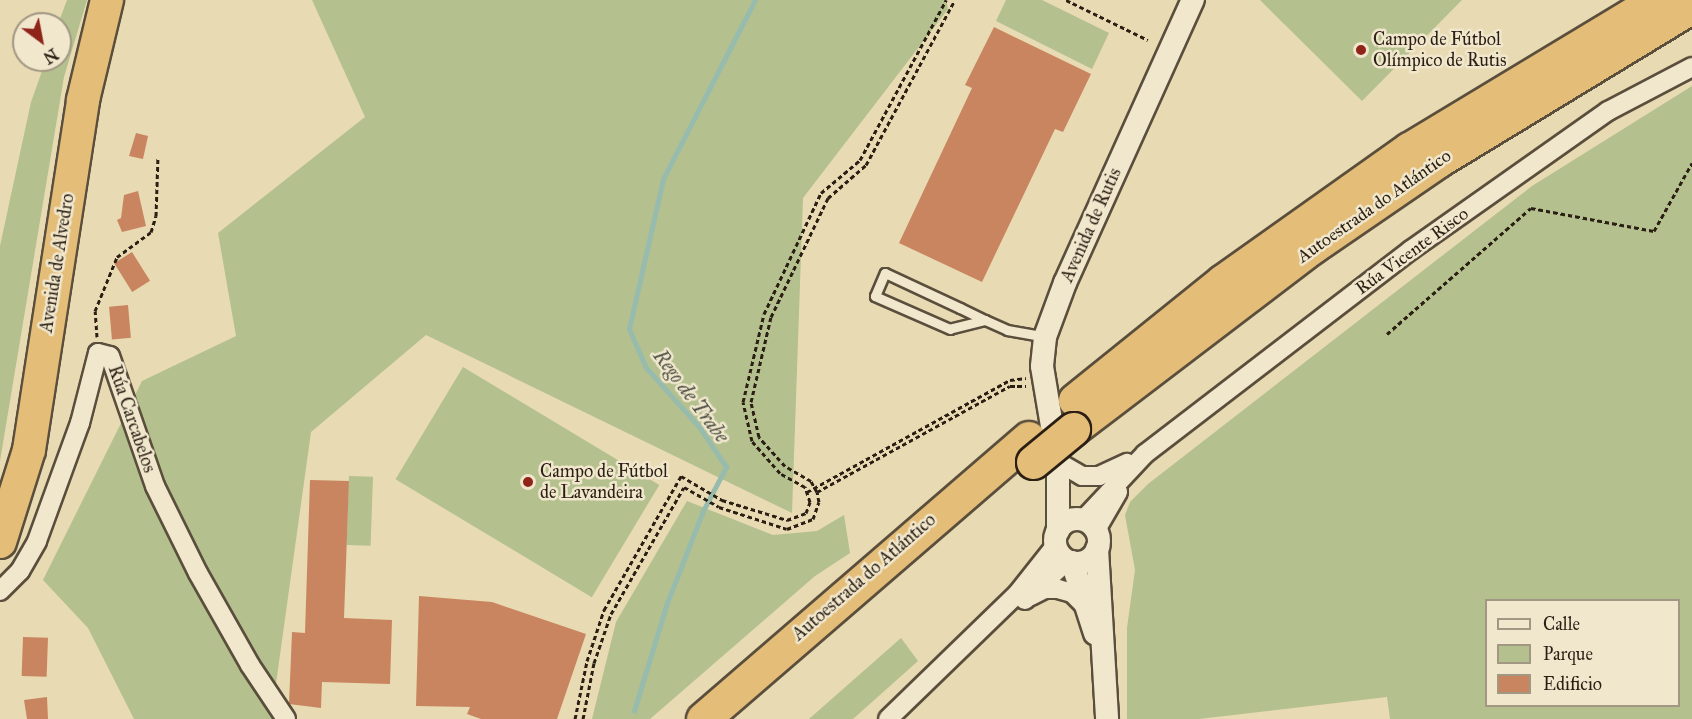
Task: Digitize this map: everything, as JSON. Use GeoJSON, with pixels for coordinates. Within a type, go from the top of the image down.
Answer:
{"type":"FeatureCollection","features":[{"type":"Feature","properties":{"kind":"highway","name":"Avenida de Alvedro"},"geometry":{"type":"LineString","coordinates":[[2,533],[29,450],[83,100],[107,0]]}},
{"type":"Feature","properties":{"kind":"highway","name":"Autoestrada do Atlántico"},"geometry":{"type":"LineString","coordinates":[[1071,417],[1223,280],[1409,149],[1656,0]]}},
{"type":"Feature","properties":{"kind":"highway","name":"Autoestrada do Atlántico"},"geometry":{"type":"LineString","coordinates":[[1071,417],[1439,160],[1692,6]]}},
{"type":"Feature","properties":{"kind":"highway"},"geometry":{"type":"LineString","coordinates":[[1040,454],[1071,417]]}},
{"type":"Feature","properties":{"kind":"highway","name":"Autoestrada do Atlántico"},"geometry":{"type":"LineString","coordinates":[[703,719],[1040,454]]}},
{"type":"Feature","properties":{"kind":"highway","name":"Autoestrada do Atlántico"},"geometry":{"type":"LineString","coordinates":[[735,719],[1040,454]]}},
{"type":"Feature","properties":{"kind":"street","name":"Avenida de Rutis"},"geometry":{"type":"LineString","coordinates":[[1103,655],[1063,549],[1040,454],[1037,384],[1045,338],[1065,283],[1193,0]]}},
{"type":"Feature","properties":{"kind":"street","name":"Rúa Vicente Risco"},"geometry":{"type":"LineString","coordinates":[[1089,529],[1144,454],[1412,250],[1608,111],[1692,67]]}},
{"type":"Feature","properties":{"kind":"street","name":"Rúa Carcabelos"},"geometry":{"type":"LineString","coordinates":[[0,591],[20,571],[37,541],[80,423],[98,353],[110,357],[141,453],[198,573],[250,665],[286,719]]}},
{"type":"Feature","properties":{"kind":"street","name":"Avenida de Rutis"},"geometry":{"type":"LineString","coordinates":[[1040,454],[1089,529],[1103,655],[1105,718]]}},
{"type":"Feature","properties":{"kind":"street"},"geometry":{"type":"LineString","coordinates":[[1040,454],[1082,476],[1099,476],[1144,454]]}},
{"type":"Feature","properties":{"kind":"street"},"geometry":{"type":"LineString","coordinates":[[1027,598],[1063,549],[1067,521],[1089,529],[1087,560],[1063,549]]}},
{"type":"Feature","properties":{"kind":"street"},"geometry":{"type":"LineString","coordinates":[[888,719],[971,641],[1063,549]]}},
{"type":"Feature","properties":{"kind":"street"},"geometry":{"type":"LineString","coordinates":[[971,641],[1027,598],[1046,589],[1058,589],[1072,594],[1086,607]]}},
{"type":"Feature","properties":{"kind":"lane"},"geometry":{"type":"LineString","coordinates":[[985,320],[950,329],[875,296],[885,273],[1020,335],[1045,338]]}},
{"type":"Feature","properties":{"kind":"path"},"geometry":{"type":"LineString","coordinates":[[575,719],[587,661],[604,610],[681,476],[722,500],[787,520],[806,513],[810,502],[805,487],[780,472],[752,441],[743,402],[764,314],[821,193],[860,160],[946,0]]}},
{"type":"Feature","properties":{"kind":"path"},"geometry":{"type":"LineString","coordinates":[[584,719],[594,663],[611,614],[684,487],[719,507],[787,529],[813,519],[819,502],[816,490],[811,482],[785,466],[759,437],[751,402],[771,317],[828,198],[866,165],[955,0]]}},
{"type":"Feature","properties":{"kind":"path"},"geometry":{"type":"LineString","coordinates":[[1066,0],[1148,40]]}},
{"type":"Feature","properties":{"kind":"path"},"geometry":{"type":"LineString","coordinates":[[98,353],[95,310],[110,272],[117,257],[151,232],[154,224],[158,158]]}},
{"type":"Feature","properties":{"kind":"path"},"geometry":{"type":"LineString","coordinates":[[1387,334],[1531,208],[1654,231],[1692,164]]}},
{"type":"Feature","properties":{"kind":"path"},"geometry":{"type":"LineString","coordinates":[[816,490],[1010,380],[1037,384]]}},
{"type":"Feature","properties":{"kind":"path"},"geometry":{"type":"LineString","coordinates":[[807,492],[816,490],[1010,386],[1037,384]]}},
{"type":"Feature","properties":{"kind":"green space"},"geometry":{"type":"Polygon","coordinates":[[[67,0],[87,0],[72,50],[72,12],[62,12],[67,0]]]}},
{"type":"Feature","properties":{"kind":"green space"},"geometry":{"type":"Polygon","coordinates":[[[312,0],[946,0],[948,9],[803,198],[792,513],[426,335],[311,432],[274,698],[286,719],[134,719],[88,628],[43,580],[142,381],[236,336],[218,233],[365,117],[312,0]]]}},
{"type":"Feature","properties":{"kind":"green space"},"geometry":{"type":"Polygon","coordinates":[[[1006,0],[1042,0],[1109,33],[1092,69],[996,21],[1006,0]]]}},
{"type":"Feature","properties":{"kind":"green space","name":"Campo de Fútbol Olímpico de Rutis"},"geometry":{"type":"Polygon","coordinates":[[[1260,0],[1462,0],[1362,101],[1260,0]]]}},
{"type":"Feature","properties":{"kind":"green space"},"geometry":{"type":"Polygon","coordinates":[[[42,72],[65,72],[0,461],[0,246],[31,102],[42,72]]]}},
{"type":"Feature","properties":{"kind":"green space"},"geometry":{"type":"Polygon","coordinates":[[[1692,86],[1692,719],[1390,719],[1387,697],[1199,719],[1127,719],[1127,628],[1135,570],[1125,515],[1130,502],[1148,484],[1532,186],[1692,86]]]}},
{"type":"Feature","properties":{"kind":"green space","name":"Campo de Fútbol de Lavandeira"},"geometry":{"type":"Polygon","coordinates":[[[463,367],[659,485],[592,597],[396,479],[463,367]]]}},
{"type":"Feature","properties":{"kind":"green space"},"geometry":{"type":"Polygon","coordinates":[[[349,476],[373,477],[371,546],[347,545],[349,476]]]}},
{"type":"Feature","properties":{"kind":"green space"},"geometry":{"type":"Polygon","coordinates":[[[687,501],[773,535],[817,531],[844,515],[850,553],[815,576],[650,719],[592,719],[616,622],[687,501]]]}},
{"type":"Feature","properties":{"kind":"green space"},"geometry":{"type":"Polygon","coordinates":[[[901,638],[918,661],[853,719],[809,719],[901,638]]]}},
{"type":"Feature","properties":{"kind":"building"},"geometry":{"type":"Polygon","coordinates":[[[994,27],[1091,74],[1063,132],[1055,129],[982,282],[899,243],[972,88],[965,85],[994,27]]]}},
{"type":"Feature","properties":{"kind":"building"},"geometry":{"type":"Polygon","coordinates":[[[136,133],[148,136],[143,159],[129,156],[136,133]]]}},
{"type":"Feature","properties":{"kind":"building"},"geometry":{"type":"Polygon","coordinates":[[[138,191],[146,226],[122,232],[117,220],[121,218],[124,195],[138,191]]]}},
{"type":"Feature","properties":{"kind":"building"},"geometry":{"type":"Polygon","coordinates":[[[132,252],[150,281],[132,292],[114,263],[132,252]]]}},
{"type":"Feature","properties":{"kind":"building"},"geometry":{"type":"Polygon","coordinates":[[[128,305],[131,338],[112,340],[109,307],[128,305]]]}},
{"type":"Feature","properties":{"kind":"building"},"geometry":{"type":"Polygon","coordinates":[[[310,480],[349,481],[344,618],[392,620],[390,684],[322,682],[321,708],[289,704],[292,632],[305,633],[310,480]]]}},
{"type":"Feature","properties":{"kind":"building"},"geometry":{"type":"Polygon","coordinates":[[[419,596],[492,602],[586,634],[557,719],[481,719],[467,714],[470,707],[416,706],[419,596]]]}},
{"type":"Feature","properties":{"kind":"building"},"geometry":{"type":"Polygon","coordinates":[[[23,637],[48,638],[47,677],[22,676],[23,637]]]}},
{"type":"Feature","properties":{"kind":"building"},"geometry":{"type":"Polygon","coordinates":[[[47,697],[48,719],[27,719],[24,700],[47,697]]]}},
{"type":"Feature","properties":{"kind":"waterway","name":"Rego de Trabe"},"geometry":{"type":"LineString","coordinates":[[634,711],[667,603],[703,511],[726,467],[699,427],[646,368],[629,329],[663,179],[755,0]]}},
{"type":"Feature","properties":{"kind":"place","name":"Campo de Fútbol Olímpico de Rutis"},"geometry":{"type":"Point","coordinates":[1361,50]}},
{"type":"Feature","properties":{"kind":"place","name":"Campo de Fútbol de Lavandeira"},"geometry":{"type":"Point","coordinates":[528,482]}}]}
